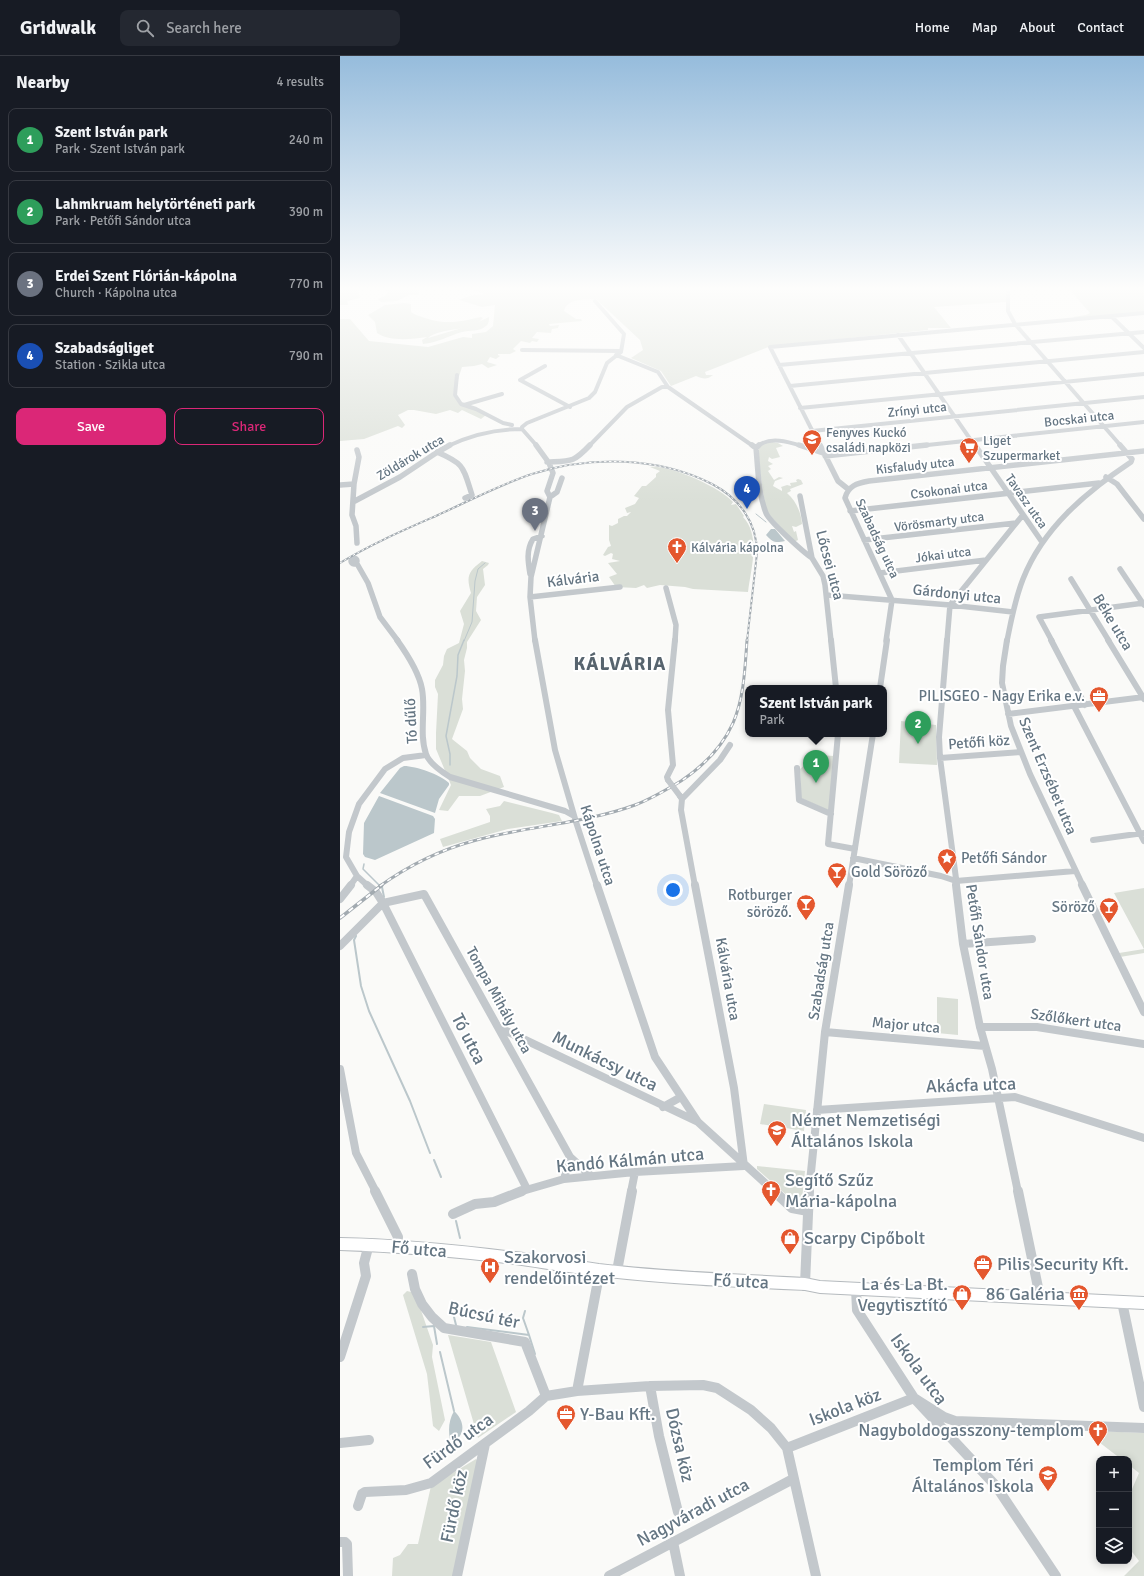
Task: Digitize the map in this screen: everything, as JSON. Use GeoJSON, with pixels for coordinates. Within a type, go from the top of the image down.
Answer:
{"type":"FeatureCollection","features":[{"type":"Feature","properties":{"kind":"main road","name":"Fő utca"},"geometry":{"type":"LineString","coordinates":[[340,1244],[369,1244],[516,1258],[600,1270],[711,1279],[805,1284],[820,1287],[1144,1302]]}},
{"type":"Feature","properties":{"kind":"street"},"geometry":{"type":"LineString","coordinates":[[457,375],[455,395],[457,400],[464,405],[476,409],[506,425],[522,428],[592,396],[609,361]]}},
{"type":"Feature","properties":{"kind":"street"},"geometry":{"type":"LineString","coordinates":[[631,361],[658,372],[668,387],[756,448],[762,499],[766,514],[803,552],[812,558]]}},
{"type":"Feature","properties":{"kind":"street","name":"Szabadság utca"},"geometry":{"type":"LineString","coordinates":[[777,361],[838,481],[848,488],[845,498],[850,511],[892,600],[880,685]]}},
{"type":"Feature","properties":{"kind":"street"},"geometry":{"type":"LineString","coordinates":[[779,365],[823,361]]}},
{"type":"Feature","properties":{"kind":"street","name":"Tavasz utca"},"geometry":{"type":"LineString","coordinates":[[916,361],[1022,516],[1042,542]]}},
{"type":"Feature","properties":{"kind":"street"},"geometry":{"type":"LineString","coordinates":[[790,386],[1048,361],[1128,453],[1144,451]]}},
{"type":"Feature","properties":{"kind":"street"},"geometry":{"type":"LineString","coordinates":[[545,366],[520,379],[570,407]]}},
{"type":"Feature","properties":{"kind":"street"},"geometry":{"type":"LineString","coordinates":[[800,408],[1144,374]]}},
{"type":"Feature","properties":{"kind":"street"},"geometry":{"type":"LineString","coordinates":[[522,428],[547,462],[568,461],[578,458],[627,407],[662,387],[668,387]]}},
{"type":"Feature","properties":{"kind":"street"},"geometry":{"type":"LineString","coordinates":[[464,405],[502,394]]}},
{"type":"Feature","properties":{"kind":"street","name":"Zrínyi utca"},"geometry":{"type":"LineString","coordinates":[[812,431],[1144,398]]}},
{"type":"Feature","properties":{"kind":"street","name":"Bocskai utca"},"geometry":{"type":"LineString","coordinates":[[824,454],[971,441],[1144,422]]}},
{"type":"Feature","properties":{"kind":"street","name":"Zöldárok utca"},"geometry":{"type":"LineString","coordinates":[[353,502],[367,493],[400,478],[437,452],[453,444],[502,428],[522,428]]}},
{"type":"Feature","properties":{"kind":"street"},"geometry":{"type":"LineString","coordinates":[[756,448],[766,442],[780,441],[824,454]]}},
{"type":"Feature","properties":{"kind":"street"},"geometry":{"type":"LineString","coordinates":[[357,450],[359,457],[354,484],[352,515],[356,526],[357,543]]}},
{"type":"Feature","properties":{"kind":"street"},"geometry":{"type":"LineString","coordinates":[[437,452],[451,458],[462,466],[472,495],[465,498]]}},
{"type":"Feature","properties":{"kind":"street","name":"Szent Erzsébet utca"},"geometry":{"type":"LineString","coordinates":[[1128,453],[1132,460],[1099,483],[1056,523],[1042,542],[1025,573],[1013,612],[1004,653],[1002,671],[1003,691],[1008,714],[1020,752],[1075,871],[1144,1012]]}},
{"type":"Feature","properties":{"kind":"street","name":"Kisfaludy utca"},"geometry":{"type":"LineString","coordinates":[[848,488],[867,482],[1128,453]]}},
{"type":"Feature","properties":{"kind":"street","name":"Kápolna utca"},"geometry":{"type":"LineString","coordinates":[[547,462],[553,475],[547,491],[550,497],[542,536],[531,577],[530,597],[534,636],[555,750],[574,816],[655,1057],[698,1122],[744,1166],[792,1208],[808,1212]]}},
{"type":"Feature","properties":{"kind":"street"},"geometry":{"type":"LineString","coordinates":[[1106,477],[1116,484],[1144,519],[1142,522],[1144,525]]}},
{"type":"Feature","properties":{"kind":"street","name":"Kápolna utca"},"geometry":{"type":"LineString","coordinates":[[550,497],[557,492],[562,478]]}},
{"type":"Feature","properties":{"kind":"street","name":"Csokonai utca"},"geometry":{"type":"LineString","coordinates":[[850,511],[1099,483]]}},
{"type":"Feature","properties":{"kind":"street"},"geometry":{"type":"LineString","coordinates":[[340,485],[354,484]]}},
{"type":"Feature","properties":{"kind":"street","name":"Lőcsei utca"},"geometry":{"type":"LineString","coordinates":[[800,496],[812,558],[822,576],[827,595],[836,685]]}},
{"type":"Feature","properties":{"kind":"street"},"geometry":{"type":"LineString","coordinates":[[950,605],[1022,516]]}},
{"type":"Feature","properties":{"kind":"street","name":"Vörösmarty utca"},"geometry":{"type":"LineString","coordinates":[[864,540],[1016,523]]}},
{"type":"Feature","properties":{"kind":"street"},"geometry":{"type":"LineString","coordinates":[[531,577],[528,555],[530,546],[533,539],[542,536]]}},
{"type":"Feature","properties":{"kind":"street"},"geometry":{"type":"LineString","coordinates":[[530,546],[539,546]]}},
{"type":"Feature","properties":{"kind":"street"},"geometry":{"type":"LineString","coordinates":[[528,555],[536,555]]}},
{"type":"Feature","properties":{"kind":"street","name":"Jókai utca"},"geometry":{"type":"LineString","coordinates":[[880,572],[986,560]]}},
{"type":"Feature","properties":{"kind":"street","name":"Tó dűlő"},"geometry":{"type":"LineString","coordinates":[[356,562],[368,583],[380,617],[415,670],[422,688],[424,710],[423,734],[426,755],[440,771],[450,777],[565,811],[574,816]]}},
{"type":"Feature","properties":{"kind":"street"},"geometry":{"type":"LineString","coordinates":[[1085,705],[1039,617],[1144,604],[1120,569]]}},
{"type":"Feature","properties":{"kind":"street","name":"Béke utca"},"geometry":{"type":"LineString","coordinates":[[1071,580],[1144,697]]}},
{"type":"Feature","properties":{"kind":"street","name":"Kálvária"},"geometry":{"type":"LineString","coordinates":[[530,597],[620,587]]}},
{"type":"Feature","properties":{"kind":"street"},"geometry":{"type":"LineString","coordinates":[[666,588],[676,626],[668,710],[673,765],[667,776],[668,780],[681,797],[720,760],[730,745]]}},
{"type":"Feature","properties":{"kind":"street","name":"Gárdonyi utca"},"geometry":{"type":"LineString","coordinates":[[827,595],[950,605],[1013,612]]}},
{"type":"Feature","properties":{"kind":"street","name":"Petőfi Sándor utca"},"geometry":{"type":"LineString","coordinates":[[950,605],[939,737],[940,758],[956,881],[962,944],[980,1027],[992,1069],[1040,1297]]}},
{"type":"Feature","properties":{"kind":"street"},"geometry":{"type":"LineString","coordinates":[[1008,714],[1144,697]]}},
{"type":"Feature","properties":{"kind":"street"},"geometry":{"type":"LineString","coordinates":[[1074,706],[1142,833],[1144,841]]}},
{"type":"Feature","properties":{"kind":"street"},"geometry":{"type":"LineString","coordinates":[[838,737],[828,844],[855,849]]}},
{"type":"Feature","properties":{"kind":"street","name":"Szabadság utca"},"geometry":{"type":"LineString","coordinates":[[805,1284],[810,1172],[826,1032],[873,737]]}},
{"type":"Feature","properties":{"kind":"street","name":"Petőfi köz"},"geometry":{"type":"LineString","coordinates":[[940,758],[1020,752]]}},
{"type":"Feature","properties":{"kind":"street","name":"Tó utca"},"geometry":{"type":"LineString","coordinates":[[426,755],[403,758],[385,769],[359,804],[349,832],[346,857],[357,876],[376,892],[383,903],[527,1189]]}},
{"type":"Feature","properties":{"kind":"street"},"geometry":{"type":"LineString","coordinates":[[797,768],[799,800],[831,814]]}},
{"type":"Feature","properties":{"kind":"street","name":"Kálvária utca"},"geometry":{"type":"LineString","coordinates":[[681,797],[682,810],[734,1088],[744,1166]]}},
{"type":"Feature","properties":{"kind":"street"},"geometry":{"type":"LineString","coordinates":[[1093,840],[1142,833]]}},
{"type":"Feature","properties":{"kind":"street"},"geometry":{"type":"LineString","coordinates":[[853,858],[941,876],[956,881],[1075,871]]}},
{"type":"Feature","properties":{"kind":"street"},"geometry":{"type":"LineString","coordinates":[[340,899],[357,876]]}},
{"type":"Feature","properties":{"kind":"street","name":"Tompa Mihály utca"},"geometry":{"type":"LineString","coordinates":[[383,903],[424,894],[570,1157],[591,1176]]}},
{"type":"Feature","properties":{"kind":"street"},"geometry":{"type":"LineString","coordinates":[[340,946],[383,903]]}},
{"type":"Feature","properties":{"kind":"street"},"geometry":{"type":"LineString","coordinates":[[962,944],[1032,939]]}},
{"type":"Feature","properties":{"kind":"street","name":"Munkácsy utca"},"geometry":{"type":"LineString","coordinates":[[498,1027],[698,1122]]}},
{"type":"Feature","properties":{"kind":"street","name":"Szőlőkert utca"},"geometry":{"type":"LineString","coordinates":[[980,1027],[1037,1027],[1144,1044]]}},
{"type":"Feature","properties":{"kind":"street","name":"Major utca"},"geometry":{"type":"LineString","coordinates":[[826,1032],[985,1046]]}},
{"type":"Feature","properties":{"kind":"street"},"geometry":{"type":"LineString","coordinates":[[340,1069],[356,1154],[398,1237],[397,1247]]}},
{"type":"Feature","properties":{"kind":"street","name":"Akácfa utca"},"geometry":{"type":"LineString","coordinates":[[817,1110],[1015,1097],[1029,1100],[1144,1138]]}},
{"type":"Feature","properties":{"kind":"street"},"geometry":{"type":"LineString","coordinates":[[663,1106],[681,1098]]}},
{"type":"Feature","properties":{"kind":"street"},"geometry":{"type":"LineString","coordinates":[[564,1180],[570,1157]]}},
{"type":"Feature","properties":{"kind":"street","name":"Kandó Kálmán utca"},"geometry":{"type":"LineString","coordinates":[[453,1214],[475,1204],[494,1202],[527,1189],[564,1180],[635,1172],[744,1166]]}},
{"type":"Feature","properties":{"kind":"street"},"geometry":{"type":"LineString","coordinates":[[617,1271],[635,1172]]}},
{"type":"Feature","properties":{"kind":"street"},"geometry":{"type":"LineString","coordinates":[[340,1357],[366,1276],[364,1263],[369,1244]]}},
{"type":"Feature","properties":{"kind":"street"},"geometry":{"type":"LineString","coordinates":[[577,1391],[600,1270]]}},
{"type":"Feature","properties":{"kind":"street","name":"Búcsú tér"},"geometry":{"type":"LineString","coordinates":[[412,1274],[412,1285],[434,1321],[444,1328],[525,1342],[546,1396]]}},
{"type":"Feature","properties":{"kind":"street","name":"Iskola utca"},"geometry":{"type":"LineString","coordinates":[[856,1289],[857,1310],[914,1398],[996,1486],[1056,1576]]}},
{"type":"Feature","properties":{"kind":"street"},"geometry":{"type":"LineString","coordinates":[[1122,1302],[1144,1407]]}},
{"type":"Feature","properties":{"kind":"street"},"geometry":{"type":"LineString","coordinates":[[546,1396],[577,1391],[650,1386],[703,1385],[717,1388],[751,1410],[771,1428],[787,1448],[816,1576]]}},
{"type":"Feature","properties":{"kind":"street","name":"Dózsa köz"},"geometry":{"type":"LineString","coordinates":[[650,1386],[659,1436],[678,1512]]}},
{"type":"Feature","properties":{"kind":"street","name":"Fürdő utca"},"geometry":{"type":"LineString","coordinates":[[358,1506],[362,1494],[365,1492],[406,1490],[431,1483],[529,1411],[546,1396]]}},
{"type":"Feature","properties":{"kind":"street"},"geometry":{"type":"LineString","coordinates":[[914,1398],[944,1417],[955,1421],[1144,1428]]}},
{"type":"Feature","properties":{"kind":"street","name":"Iskola köz"},"geometry":{"type":"LineString","coordinates":[[787,1448],[914,1398]]}},
{"type":"Feature","properties":{"kind":"street"},"geometry":{"type":"LineString","coordinates":[[340,1443],[369,1440]]}},
{"type":"Feature","properties":{"kind":"street","name":"Fürdő köz"},"geometry":{"type":"LineString","coordinates":[[457,1576],[485,1444]]}},
{"type":"Feature","properties":{"kind":"street","name":"Nagyváradi utca"},"geometry":{"type":"LineString","coordinates":[[609,1576],[793,1479]]}},
{"type":"Feature","properties":{"kind":"street"},"geometry":{"type":"LineString","coordinates":[[340,1542],[345,1542],[347,1544],[348,1576]]}},
{"type":"Feature","properties":{"kind":"street"},"geometry":{"type":"LineString","coordinates":[[673,1542],[680,1576]]}},
{"type":"Feature","properties":{"kind":"shaded area"},"geometry":{"type":"Polygon","coordinates":[[[340,361],[488,361],[487,362],[497,365],[488,368],[482,364],[462,367],[453,395],[464,405],[486,415],[481,419],[462,410],[458,413],[450,410],[436,414],[408,410],[398,415],[405,425],[402,428],[398,426],[364,439],[340,441],[340,361]]]}},
{"type":"Feature","properties":{"kind":"shaded area"},"geometry":{"type":"Polygon","coordinates":[[[638,361],[733,361],[705,372],[706,375],[713,375],[709,378],[696,376],[671,386],[661,371],[638,361]]]}},
{"type":"Feature","properties":{"kind":"shaded area"},"geometry":{"type":"Polygon","coordinates":[[[772,442],[783,446],[776,448],[780,457],[772,459],[769,457],[768,461],[773,464],[768,466],[771,469],[768,471],[774,480],[779,477],[783,478],[775,481],[773,486],[782,491],[781,487],[787,485],[791,486],[790,483],[797,482],[796,480],[798,479],[801,480],[803,484],[790,489],[791,491],[787,493],[799,511],[802,524],[796,527],[792,526],[794,532],[796,531],[798,540],[794,542],[766,511],[758,447],[765,443],[772,442]]]}},
{"type":"Feature","properties":{"kind":"shaded area"},"geometry":{"type":"Polygon","coordinates":[[[650,467],[669,469],[693,478],[726,496],[733,502],[731,505],[736,504],[749,525],[752,533],[753,553],[748,592],[693,589],[660,585],[647,588],[644,585],[636,588],[616,587],[609,577],[617,574],[608,563],[620,561],[612,559],[613,554],[611,553],[605,556],[603,555],[608,547],[611,546],[609,540],[609,525],[612,526],[618,523],[618,519],[627,516],[631,512],[627,513],[625,508],[635,504],[639,498],[634,496],[642,486],[646,486],[660,471],[650,467]]]}},
{"type":"Feature","properties":{"kind":"shaded area"},"geometry":{"type":"Polygon","coordinates":[[[771,529],[775,529],[785,541],[777,542],[771,540],[766,535],[771,529]]]}},
{"type":"Feature","properties":{"kind":"shaded area"},"geometry":{"type":"Polygon","coordinates":[[[482,561],[489,563],[483,569],[485,585],[477,597],[476,611],[481,620],[467,642],[464,660],[465,671],[462,699],[463,709],[452,739],[467,751],[470,758],[481,769],[500,776],[504,787],[480,796],[459,796],[448,811],[439,810],[451,785],[436,749],[438,694],[435,687],[435,680],[443,665],[444,656],[447,649],[459,643],[464,624],[460,611],[471,593],[469,575],[471,571],[482,561]]]}},
{"type":"Feature","properties":{"kind":"shaded area"},"geometry":{"type":"Polygon","coordinates":[[[901,721],[936,725],[937,765],[899,763],[901,721]]]}},
{"type":"Feature","properties":{"kind":"shaded area"},"geometry":{"type":"Polygon","coordinates":[[[817,755],[834,756],[830,811],[801,798],[800,769],[817,755]]]}},
{"type":"Feature","properties":{"kind":"shaded area"},"geometry":{"type":"Polygon","coordinates":[[[404,766],[428,772],[449,783],[439,799],[435,813],[380,793],[400,768],[404,766]]]}},
{"type":"Feature","properties":{"kind":"shaded area"},"geometry":{"type":"Polygon","coordinates":[[[379,796],[433,816],[435,819],[434,833],[375,860],[365,857],[363,854],[364,823],[379,796]]]}},
{"type":"Feature","properties":{"kind":"shaded area"},"geometry":{"type":"Polygon","coordinates":[[[504,801],[559,815],[562,821],[508,829],[443,847],[440,839],[490,822],[490,816],[486,809],[500,806],[504,801]]]}},
{"type":"Feature","properties":{"kind":"shaded area"},"geometry":{"type":"Polygon","coordinates":[[[1144,888],[1144,949],[1114,893],[1144,888]]]}},
{"type":"Feature","properties":{"kind":"shaded area"},"geometry":{"type":"Polygon","coordinates":[[[1144,949],[1144,953],[1120,957],[1119,953],[1144,949]]]}},
{"type":"Feature","properties":{"kind":"shaded area"},"geometry":{"type":"Polygon","coordinates":[[[937,997],[958,999],[958,1035],[937,1033],[937,997]]]}},
{"type":"Feature","properties":{"kind":"shaded area"},"geometry":{"type":"Polygon","coordinates":[[[764,1104],[806,1110],[804,1131],[760,1124],[764,1104]]]}},
{"type":"Feature","properties":{"kind":"shaded area"},"geometry":{"type":"Polygon","coordinates":[[[757,1166],[805,1171],[802,1199],[791,1199],[757,1169],[757,1166]]]}},
{"type":"Feature","properties":{"kind":"shaded area"},"geometry":{"type":"Polygon","coordinates":[[[407,1291],[415,1293],[433,1345],[432,1357],[445,1420],[439,1431],[433,1426],[427,1374],[403,1295],[407,1291]]]}},
{"type":"Feature","properties":{"kind":"shaded area"},"geometry":{"type":"Polygon","coordinates":[[[448,1335],[491,1342],[516,1412],[478,1438],[448,1335]]]}},
{"type":"Feature","properties":{"kind":"shaded area"},"geometry":{"type":"Polygon","coordinates":[[[454,1411],[462,1422],[461,1434],[455,1441],[450,1440],[449,1432],[449,1425],[454,1411]]]}},
{"type":"Feature","properties":{"kind":"shaded area"},"geometry":{"type":"Polygon","coordinates":[[[1099,1431],[1144,1433],[1144,1576],[1124,1576],[1139,1561],[1132,1552],[1132,1489],[1139,1473],[1132,1467],[1132,1456],[1117,1456],[1095,1439],[1099,1431]]]}},
{"type":"Feature","properties":{"kind":"shaded area"},"geometry":{"type":"Polygon","coordinates":[[[476,1459],[478,1461],[453,1576],[392,1576],[393,1558],[400,1555],[408,1544],[418,1544],[431,1486],[476,1459]]]}},
{"type":"Feature","properties":{"kind":"waterway"},"geometry":{"type":"LineString","coordinates":[[756,514],[766,522]]}},
{"type":"Feature","properties":{"kind":"waterway"},"geometry":{"type":"LineString","coordinates":[[464,641],[472,622],[475,581],[478,569],[485,563]]}},
{"type":"Feature","properties":{"kind":"waterway"},"geometry":{"type":"LineString","coordinates":[[450,765],[450,754],[446,736],[457,676],[458,655],[464,640]]}},
{"type":"Feature","properties":{"kind":"waterway"},"geometry":{"type":"LineString","coordinates":[[364,864],[363,869],[379,885]]}},
{"type":"Feature","properties":{"kind":"waterway"},"geometry":{"type":"LineString","coordinates":[[379,885],[382,887],[384,897]]}},
{"type":"Feature","properties":{"kind":"waterway"},"geometry":{"type":"LineString","coordinates":[[356,936],[354,940],[361,986],[369,1011],[410,1101],[430,1153]]}},
{"type":"Feature","properties":{"kind":"waterway"},"geometry":{"type":"LineString","coordinates":[[434,1160],[441,1177]]}},
{"type":"Feature","properties":{"kind":"waterway"},"geometry":{"type":"LineString","coordinates":[[456,1221],[460,1238]]}},
{"type":"Feature","properties":{"kind":"waterway"},"geometry":{"type":"LineString","coordinates":[[525,1311],[523,1318],[529,1335]]}},
{"type":"Feature","properties":{"kind":"waterway"},"geometry":{"type":"LineString","coordinates":[[454,1317],[456,1325]]}},
{"type":"Feature","properties":{"kind":"waterway"},"geometry":{"type":"LineString","coordinates":[[423,1327],[434,1326],[437,1344]]}},
{"type":"Feature","properties":{"kind":"waterway"},"geometry":{"type":"LineString","coordinates":[[467,1327],[529,1335]]}},
{"type":"Feature","properties":{"kind":"waterway"},"geometry":{"type":"LineString","coordinates":[[529,1335],[535,1354]]}},
{"type":"Feature","properties":{"kind":"waterway"},"geometry":{"type":"LineString","coordinates":[[440,1352],[454,1411]]}},
{"type":"Feature","properties":{"kind":"railway"},"geometry":{"type":"LineString","coordinates":[[340,563],[400,532],[496,488],[532,474],[554,468],[600,462],[623,462],[669,468],[691,475],[722,490],[738,504],[750,521],[754,531],[757,553],[747,641]]}},
{"type":"Feature","properties":{"kind":"railway"},"geometry":{"type":"LineString","coordinates":[[380,886],[425,859],[448,849],[493,836],[595,817],[647,800],[681,781],[711,756],[733,723],[742,693],[747,640]]}},
{"type":"Feature","properties":{"kind":"railway"},"geometry":{"type":"LineString","coordinates":[[340,918],[382,885]]}},
{"type":"Feature","properties":{"kind":"place","name":"Fenyves Kuckó családi napközi"},"geometry":{"type":"Point","coordinates":[812,456]}},
{"type":"Feature","properties":{"kind":"place","name":"Liget Szupermarket"},"geometry":{"type":"Point","coordinates":[969,464]}},
{"type":"Feature","properties":{"kind":"place","name":"Szabadságliget"},"geometry":{"type":"Point","coordinates":[747,509]}},
{"type":"Feature","properties":{"kind":"place","name":"Erdei Szent Flórián-kápolna"},"geometry":{"type":"Point","coordinates":[535,531]}},
{"type":"Feature","properties":{"kind":"place","name":"Kálvária kápolna"},"geometry":{"type":"Point","coordinates":[677,564]}},
{"type":"Feature","properties":{"kind":"place","name":"PILISGEO - Nagy Erika e.v."},"geometry":{"type":"Point","coordinates":[1099,713]}},
{"type":"Feature","properties":{"kind":"place","name":"Lahmkruam helytörténeti park"},"geometry":{"type":"Point","coordinates":[918,744]}},
{"type":"Feature","properties":{"kind":"place","name":"Szent István park"},"geometry":{"type":"Point","coordinates":[816,783]}},
{"type":"Feature","properties":{"kind":"place","name":"Petőfi Sándor"},"geometry":{"type":"Point","coordinates":[947,875]}},
{"type":"Feature","properties":{"kind":"place","name":"Gold Söröző"},"geometry":{"type":"Point","coordinates":[837,889]}},
{"type":"Feature","properties":{"kind":"place","name":"Rotburger söröző."},"geometry":{"type":"Point","coordinates":[806,921]}},
{"type":"Feature","properties":{"kind":"place","name":"Söröző"},"geometry":{"type":"Point","coordinates":[1109,924]}},
{"type":"Feature","properties":{"kind":"place","name":"Német Nemzetiségi Általános Iskola"},"geometry":{"type":"Point","coordinates":[777,1147]}},
{"type":"Feature","properties":{"kind":"place","name":"Segítő Szűz Mária-kápolna"},"geometry":{"type":"Point","coordinates":[771,1207]}},
{"type":"Feature","properties":{"kind":"place","name":"Scarpy Cipőbolt"},"geometry":{"type":"Point","coordinates":[790,1255]}},
{"type":"Feature","properties":{"kind":"place","name":"Pilis Security Kft."},"geometry":{"type":"Point","coordinates":[983,1281]}},
{"type":"Feature","properties":{"kind":"place","name":"Szakorvosi rendelőintézet"},"geometry":{"type":"Point","coordinates":[490,1284]}},
{"type":"Feature","properties":{"kind":"place","name":"La és La Bt. Vegytisztító"},"geometry":{"type":"Point","coordinates":[962,1311]}},
{"type":"Feature","properties":{"kind":"place","name":"86 Galéria"},"geometry":{"type":"Point","coordinates":[1079,1311]}},
{"type":"Feature","properties":{"kind":"place","name":"Y-Bau Kft."},"geometry":{"type":"Point","coordinates":[566,1431]}},
{"type":"Feature","properties":{"kind":"place","name":"Nagyboldogasszony-templom"},"geometry":{"type":"Point","coordinates":[1098,1447]}},
{"type":"Feature","properties":{"kind":"place","name":"Templom Téri Általános Iskola"},"geometry":{"type":"Point","coordinates":[1048,1492]}},
{"type":"Feature","properties":{"kind":"district","name":"KÁLVÁRIA"},"geometry":{"type":"Point","coordinates":[620,663]}}]}
